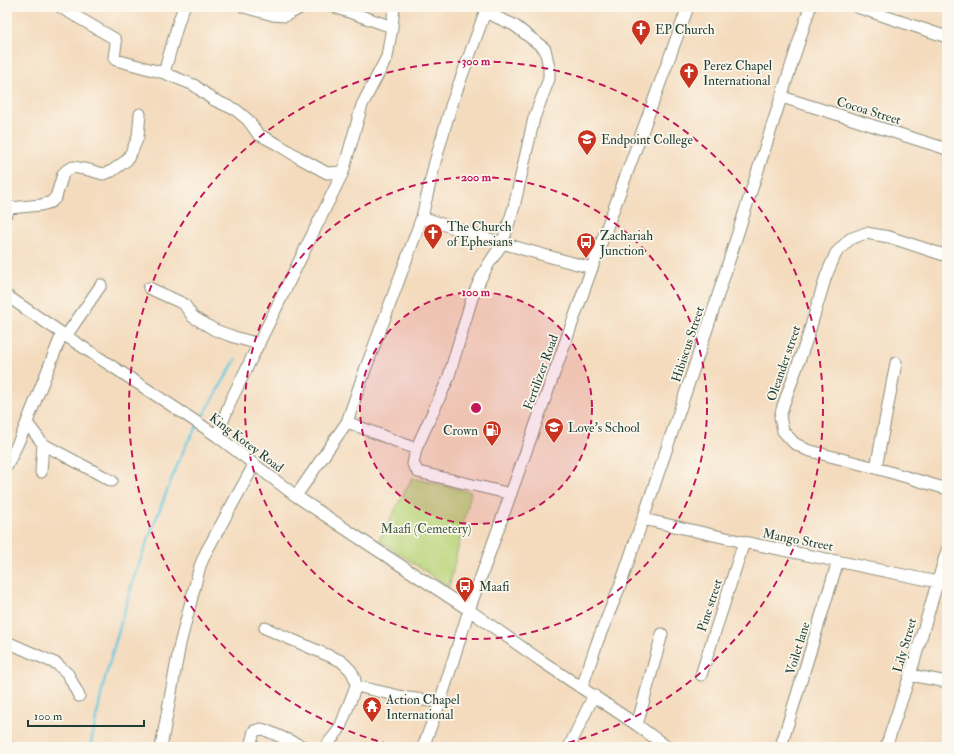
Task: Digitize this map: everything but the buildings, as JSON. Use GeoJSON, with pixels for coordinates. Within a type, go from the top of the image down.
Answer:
{"type":"FeatureCollection","features":[{"type":"Feature","properties":{"kind":"street"},"geometry":{"type":"LineString","coordinates":[[60,7],[115,39],[116,43],[114,58],[116,60],[164,73],[194,84],[212,99],[236,110],[248,120],[258,134],[277,144],[298,158],[327,173],[343,172]]}},
{"type":"Feature","properties":{"kind":"street"},"geometry":{"type":"LineString","coordinates":[[164,73],[184,7]]}},
{"type":"Feature","properties":{"kind":"street"},"geometry":{"type":"LineString","coordinates":[[244,7],[273,15],[285,16],[301,7]]}},
{"type":"Feature","properties":{"kind":"street"},"geometry":{"type":"LineString","coordinates":[[335,7],[392,27]]}},
{"type":"Feature","properties":{"kind":"street"},"geometry":{"type":"LineString","coordinates":[[213,433],[232,400],[343,172],[362,106],[387,57],[394,7]]}},
{"type":"Feature","properties":{"kind":"street","name":"Hibiscus Street"},"geometry":{"type":"LineString","coordinates":[[582,687],[598,640],[620,586],[712,314],[810,7]]}},
{"type":"Feature","properties":{"kind":"street"},"geometry":{"type":"LineString","coordinates":[[857,7],[947,37]]}},
{"type":"Feature","properties":{"kind":"street","name":"Fertilizer Road"},"geometry":{"type":"LineString","coordinates":[[423,747],[440,702],[470,610],[511,494],[686,8]]}},
{"type":"Feature","properties":{"kind":"street"},"geometry":{"type":"LineString","coordinates":[[296,496],[348,422],[364,370],[422,217],[435,162],[451,106],[486,9],[514,25],[545,49],[550,79],[534,118],[514,207],[502,244],[488,265],[472,298],[448,379],[416,449],[413,464],[418,472],[511,494]]}},
{"type":"Feature","properties":{"kind":"street","name":"Cocoa Street"},"geometry":{"type":"LineString","coordinates":[[782,97],[947,149]]}},
{"type":"Feature","properties":{"kind":"street"},"geometry":{"type":"LineString","coordinates":[[7,212],[10,208],[41,205],[51,202],[56,197],[63,174],[73,167],[103,174],[112,171],[127,160],[138,137],[140,114]]}},
{"type":"Feature","properties":{"kind":"street"},"geometry":{"type":"LineString","coordinates":[[422,217],[502,244],[592,268]]}},
{"type":"Feature","properties":{"kind":"street","name":"Oleander street"},"geometry":{"type":"LineString","coordinates":[[947,256],[889,237],[866,233],[850,239],[836,253],[826,276],[808,336],[780,417],[783,431],[794,443],[807,450],[947,489]]}},
{"type":"Feature","properties":{"kind":"street"},"geometry":{"type":"LineString","coordinates":[[7,466],[64,335],[101,285]]}},
{"type":"Feature","properties":{"kind":"street"},"geometry":{"type":"LineString","coordinates":[[149,288],[184,304],[193,317],[215,330],[259,344]]}},
{"type":"Feature","properties":{"kind":"street","name":"King Kotey Road"},"geometry":{"type":"LineString","coordinates":[[8,299],[213,433],[296,496],[470,610],[540,660],[638,725],[667,747]]}},
{"type":"Feature","properties":{"kind":"street"},"geometry":{"type":"LineString","coordinates":[[876,468],[896,364]]}},
{"type":"Feature","properties":{"kind":"street"},"geometry":{"type":"LineString","coordinates":[[348,422],[416,449]]}},
{"type":"Feature","properties":{"kind":"street"},"geometry":{"type":"LineString","coordinates":[[27,423],[43,444],[112,481]]}},
{"type":"Feature","properties":{"kind":"street"},"geometry":{"type":"LineString","coordinates":[[41,472],[43,444]]}},
{"type":"Feature","properties":{"kind":"street"},"geometry":{"type":"LineString","coordinates":[[161,747],[180,644],[200,566],[206,552],[254,464]]}},
{"type":"Feature","properties":{"kind":"street","name":"Mango Street"},"geometry":{"type":"LineString","coordinates":[[643,519],[744,542],[942,583]]}},
{"type":"Feature","properties":{"kind":"street","name":"Pine street"},"geometry":{"type":"LineString","coordinates":[[701,675],[744,542]]}},
{"type":"Feature","properties":{"kind":"street","name":"Lily Street"},"geometry":{"type":"LineString","coordinates":[[886,747],[942,583],[947,550]]}},
{"type":"Feature","properties":{"kind":"street","name":"Voilet lane"},"geometry":{"type":"LineString","coordinates":[[782,743],[838,561]]}},
{"type":"Feature","properties":{"kind":"street"},"geometry":{"type":"LineString","coordinates":[[266,628],[341,661],[355,676],[356,686],[341,725],[325,747]]}},
{"type":"Feature","properties":{"kind":"street"},"geometry":{"type":"LineString","coordinates":[[638,725],[662,634]]}},
{"type":"Feature","properties":{"kind":"street"},"geometry":{"type":"LineString","coordinates":[[7,642],[57,664],[68,674],[79,696]]}},
{"type":"Feature","properties":{"kind":"street"},"geometry":{"type":"LineString","coordinates":[[910,675],[947,682]]}},
{"type":"Feature","properties":{"kind":"street"},"geometry":{"type":"LineString","coordinates":[[356,686],[408,698],[440,702]]}},
{"type":"Feature","properties":{"kind":"street"},"geometry":{"type":"LineString","coordinates":[[569,747],[594,695]]}},
{"type":"Feature","properties":{"kind":"street"},"geometry":{"type":"LineString","coordinates":[[250,747],[254,731],[261,729],[304,747]]}},
{"type":"Feature","properties":{"kind":"green space","name":"Maafi (Cemetery)"},"geometry":{"type":"Polygon","coordinates":[[[412,478],[471,492],[449,587],[379,540],[412,478]]]}},
{"type":"Feature","properties":{"kind":"waterway"},"geometry":{"type":"LineString","coordinates":[[200,421],[236,359]]}},
{"type":"Feature","properties":{"kind":"waterway"},"geometry":{"type":"LineString","coordinates":[[90,747],[104,682],[135,574],[173,475],[187,443],[197,426]]}},
{"type":"Feature","properties":{"kind":"place","name":"EP Church"},"geometry":{"type":"Point","coordinates":[641,46]}},
{"type":"Feature","properties":{"kind":"place","name":"Perez Chapel International"},"geometry":{"type":"Point","coordinates":[689,89]}},
{"type":"Feature","properties":{"kind":"place","name":"Endpoint College"},"geometry":{"type":"Point","coordinates":[587,156]}},
{"type":"Feature","properties":{"kind":"place","name":"The Church of Ephesians"},"geometry":{"type":"Point","coordinates":[433,250]}},
{"type":"Feature","properties":{"kind":"place","name":"Zachariah Junction"},"geometry":{"type":"Point","coordinates":[586,259]}},
{"type":"Feature","properties":{"kind":"place","name":"Love's School"},"geometry":{"type":"Point","coordinates":[554,444]}},
{"type":"Feature","properties":{"kind":"place","name":"Crown"},"geometry":{"type":"Point","coordinates":[492,447]}},
{"type":"Feature","properties":{"kind":"place","name":"Maafi"},"geometry":{"type":"Point","coordinates":[465,603]}},
{"type":"Feature","properties":{"kind":"place","name":"Action Chapel International"},"geometry":{"type":"Point","coordinates":[372,723]}}]}
